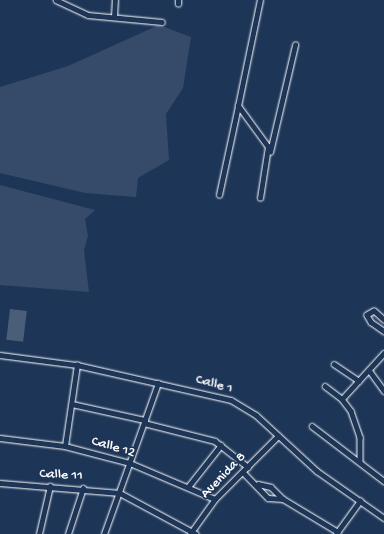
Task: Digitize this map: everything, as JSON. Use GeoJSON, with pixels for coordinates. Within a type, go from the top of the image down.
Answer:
{"type":"FeatureCollection","features":[{"type":"Feature","properties":{"kind":"street"},"geometry":{"type":"LineString","coordinates":[[56,0],[88,15],[162,22]]}},
{"type":"Feature","properties":{"kind":"street"},"geometry":{"type":"LineString","coordinates":[[114,17],[115,0]]}},
{"type":"Feature","properties":{"kind":"street"},"geometry":{"type":"LineString","coordinates":[[219,196],[260,0]]}},
{"type":"Feature","properties":{"kind":"street"},"geometry":{"type":"LineString","coordinates":[[260,198],[295,46]]}},
{"type":"Feature","properties":{"kind":"street"},"geometry":{"type":"LineString","coordinates":[[238,106],[267,143],[269,156]]}},
{"type":"Feature","properties":{"kind":"street"},"geometry":{"type":"LineString","coordinates":[[384,320],[374,311],[367,315],[371,322],[384,331]]}},
{"type":"Feature","properties":{"kind":"street"},"geometry":{"type":"LineString","coordinates":[[342,399],[384,353]]}},
{"type":"Feature","properties":{"kind":"street","name":"Calle 1"},"geometry":{"type":"LineString","coordinates":[[0,355],[77,365],[231,400],[256,415],[317,471],[384,518]]}},
{"type":"Feature","properties":{"kind":"street"},"geometry":{"type":"LineString","coordinates":[[334,364],[359,381]]}},
{"type":"Feature","properties":{"kind":"street"},"geometry":{"type":"LineString","coordinates":[[65,446],[77,365]]}},
{"type":"Feature","properties":{"kind":"street"},"geometry":{"type":"LineString","coordinates":[[369,370],[384,391]]}},
{"type":"Feature","properties":{"kind":"street"},"geometry":{"type":"LineString","coordinates":[[104,534],[120,493],[158,383]]}},
{"type":"Feature","properties":{"kind":"street"},"geometry":{"type":"LineString","coordinates":[[325,386],[342,399],[358,428],[360,462]]}},
{"type":"Feature","properties":{"kind":"street"},"geometry":{"type":"LineString","coordinates":[[72,404],[145,422],[221,445],[248,467]]}},
{"type":"Feature","properties":{"kind":"street"},"geometry":{"type":"LineString","coordinates":[[312,426],[384,481]]}},
{"type":"Feature","properties":{"kind":"street","name":"Avenida 8"},"geometry":{"type":"LineString","coordinates":[[192,533],[216,499],[278,436]]}},
{"type":"Feature","properties":{"kind":"street","name":"Calle 12"},"geometry":{"type":"LineString","coordinates":[[0,438],[65,446],[130,464],[216,499]]}},
{"type":"Feature","properties":{"kind":"street"},"geometry":{"type":"LineString","coordinates":[[188,487],[221,445]]}},
{"type":"Feature","properties":{"kind":"street"},"geometry":{"type":"LineString","coordinates":[[243,472],[258,484],[268,498],[283,499]]}},
{"type":"Feature","properties":{"kind":"street","name":"Calle 11"},"geometry":{"type":"LineString","coordinates":[[0,483],[83,488],[120,493],[192,533]]}},
{"type":"Feature","properties":{"kind":"street"},"geometry":{"type":"LineString","coordinates":[[258,484],[271,487],[283,499],[337,533],[360,501]]}},
{"type":"Feature","properties":{"kind":"street"},"geometry":{"type":"LineString","coordinates":[[38,534],[50,486]]}},
{"type":"Feature","properties":{"kind":"street"},"geometry":{"type":"LineString","coordinates":[[68,534],[83,488]]}},
{"type":"Feature","properties":{"kind":"shaded area"},"geometry":{"type":"Polygon","coordinates":[[[159,25],[191,37],[183,88],[166,114],[169,160],[138,178],[136,197],[85,193],[0,173],[0,87],[68,66],[159,25]]]}},
{"type":"Feature","properties":{"kind":"shaded area"},"geometry":{"type":"Polygon","coordinates":[[[0,185],[95,210],[85,219],[88,236],[84,250],[89,292],[0,285],[0,185]]]}},
{"type":"Feature","properties":{"kind":"building"},"geometry":{"type":"Polygon","coordinates":[[[10,309],[27,311],[23,342],[6,340],[10,309]]]}}]}
